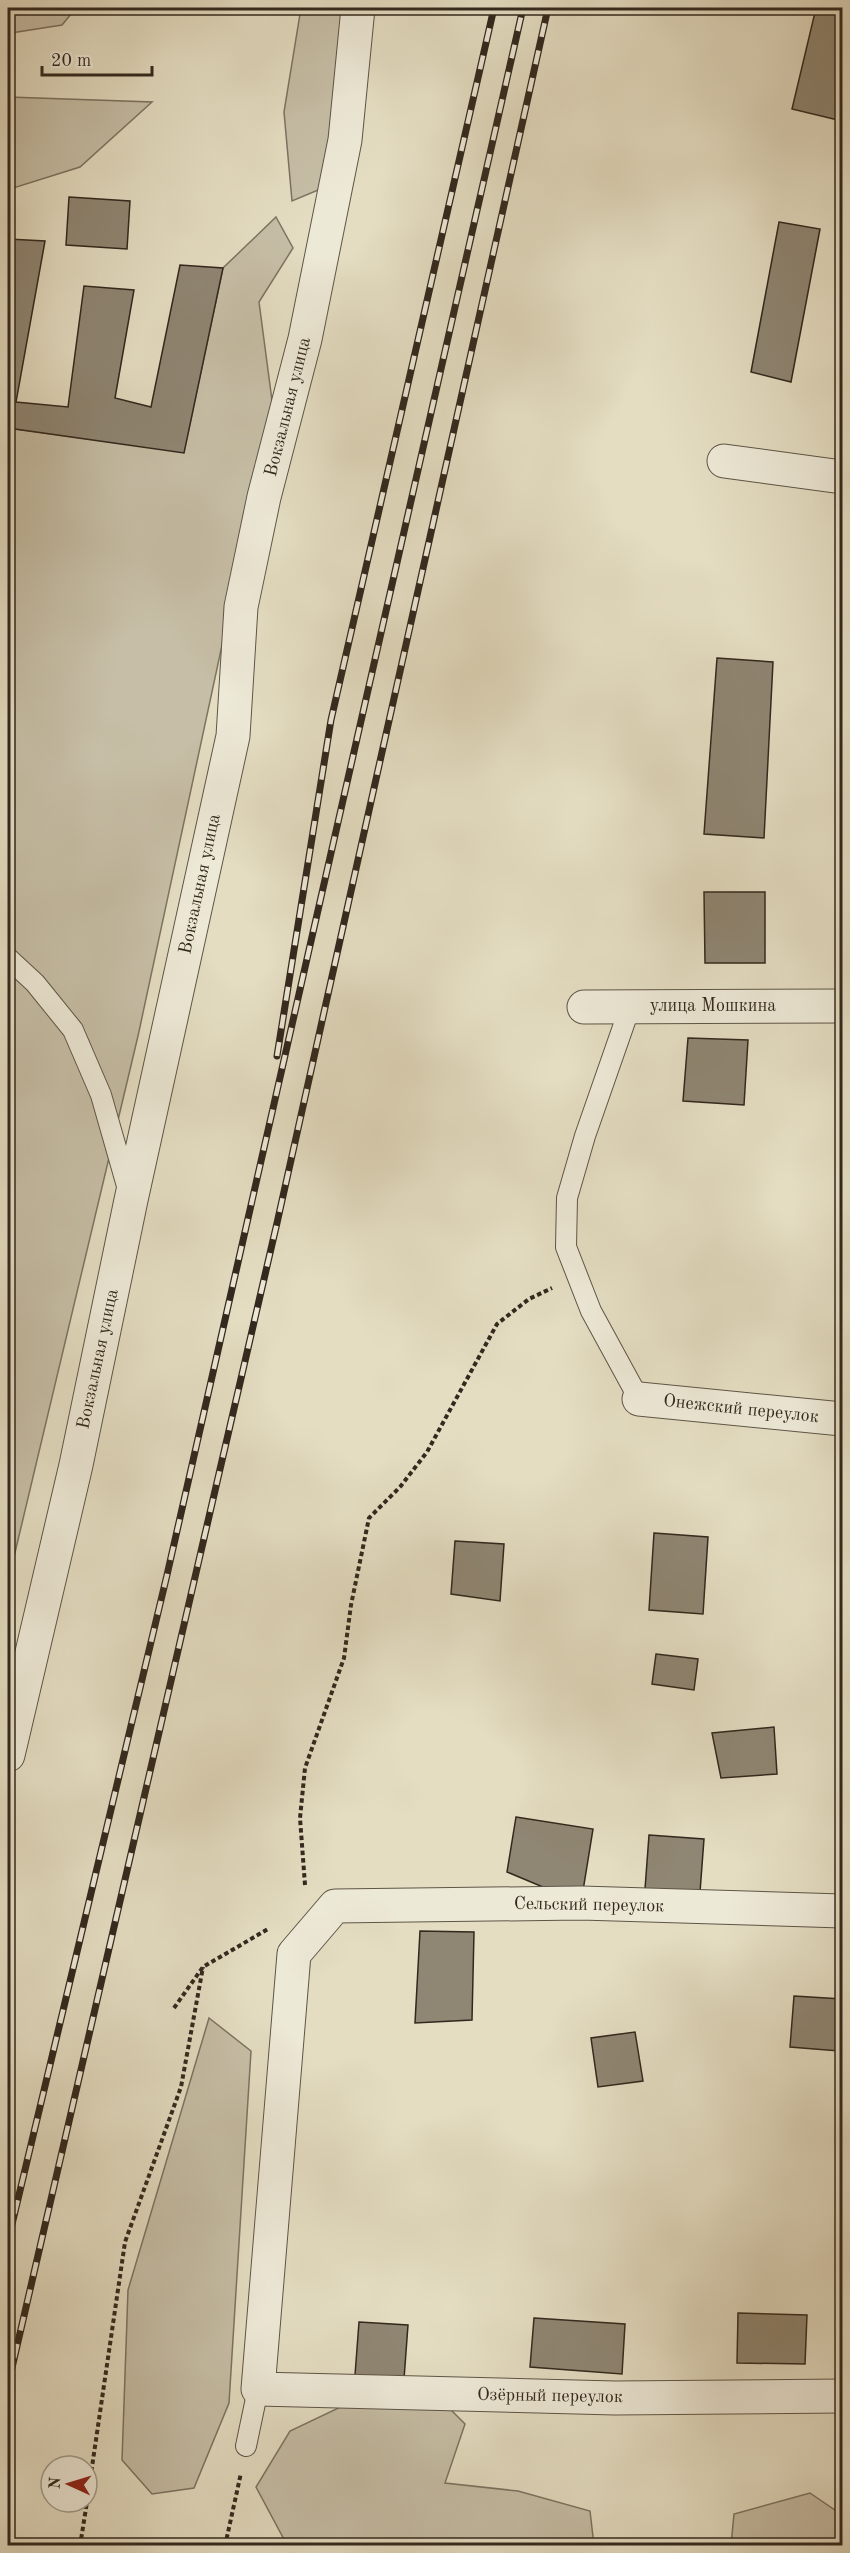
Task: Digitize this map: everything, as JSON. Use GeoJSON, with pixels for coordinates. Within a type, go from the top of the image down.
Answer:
{"type":"FeatureCollection","features":[{"type":"Feature","properties":{"kind":"street","name":"Вокзальная улица"},"geometry":{"type":"LineString","coordinates":[[8,1755],[76,1465],[130,1200],[233,736],[241,607],[264,497],[305,339],[345,140],[358,8]]}},
{"type":"Feature","properties":{"kind":"street"},"geometry":{"type":"LineString","coordinates":[[724,461],[843,477]]}},
{"type":"Feature","properties":{"kind":"street","name":"улица Мошкина"},"geometry":{"type":"LineString","coordinates":[[584,1007],[843,1005]]}},
{"type":"Feature","properties":{"kind":"street","name":"Онежский переулок"},"geometry":{"type":"LineString","coordinates":[[639,1399],[843,1419]]}},
{"type":"Feature","properties":{"kind":"street","name":"Сельский переулок"},"geometry":{"type":"LineString","coordinates":[[335,1906],[581,1903],[843,1911]]}},
{"type":"Feature","properties":{"kind":"street"},"geometry":{"type":"LineString","coordinates":[[258,2389],[294,1954],[335,1906]]}},
{"type":"Feature","properties":{"kind":"street","name":"Озёрный переулок"},"geometry":{"type":"LineString","coordinates":[[258,2389],[615,2398],[843,2396]]}},
{"type":"Feature","properties":{"kind":"lane"},"geometry":{"type":"LineString","coordinates":[[8,958],[35,983],[73,1030],[101,1095],[130,1200]]}},
{"type":"Feature","properties":{"kind":"lane"},"geometry":{"type":"LineString","coordinates":[[630,1007],[585,1136],[567,1198],[566,1246],[591,1311],[639,1399]]}},
{"type":"Feature","properties":{"kind":"lane"},"geometry":{"type":"LineString","coordinates":[[246,2446],[258,2389]]}},
{"type":"Feature","properties":{"kind":"path"},"geometry":{"type":"LineString","coordinates":[[335,1906],[307,1916],[300,1818],[306,1768],[344,1658],[351,1605],[369,1518],[400,1487],[427,1452],[497,1324],[529,1299],[578,1276]]}},
{"type":"Feature","properties":{"kind":"path"},"geometry":{"type":"LineString","coordinates":[[174,2008],[203,1967],[275,1927]]}},
{"type":"Feature","properties":{"kind":"path"},"geometry":{"type":"LineString","coordinates":[[94,2454],[125,2242],[181,2086],[203,1967]]}},
{"type":"Feature","properties":{"kind":"path"},"geometry":{"type":"LineString","coordinates":[[225,2546],[246,2446]]}},
{"type":"Feature","properties":{"kind":"path"},"geometry":{"type":"LineString","coordinates":[[80,2546],[85,2514]]}},
{"type":"Feature","properties":{"kind":"shaded area"},"geometry":{"type":"Polygon","coordinates":[[[8,8],[76,8],[62,25],[11,33],[8,51],[8,8]]]}},
{"type":"Feature","properties":{"kind":"shaded area"},"geometry":{"type":"Polygon","coordinates":[[[301,8],[351,8],[335,183],[292,201],[284,112],[301,8]]]}},
{"type":"Feature","properties":{"kind":"shaded area"},"geometry":{"type":"Polygon","coordinates":[[[8,97],[152,102],[80,167],[13,188],[8,202],[8,97]]]}},
{"type":"Feature","properties":{"kind":"shaded area"},"geometry":{"type":"Polygon","coordinates":[[[276,217],[293,248],[259,302],[273,408],[138,1036],[8,1582],[8,428],[184,452],[223,268],[276,217]]]}},
{"type":"Feature","properties":{"kind":"shaded area"},"geometry":{"type":"Polygon","coordinates":[[[209,2018],[251,2051],[229,2403],[194,2488],[152,2494],[122,2460],[128,2290],[209,2018]]]}},
{"type":"Feature","properties":{"kind":"shaded area"},"geometry":{"type":"Polygon","coordinates":[[[433,2392],[465,2424],[445,2483],[518,2491],[590,2511],[594,2545],[287,2545],[256,2487],[290,2431],[351,2402],[433,2392]]]}},
{"type":"Feature","properties":{"kind":"shaded area"},"geometry":{"type":"Polygon","coordinates":[[[810,2493],[842,2515],[842,2545],[731,2545],[734,2514],[810,2493]]]}},
{"type":"Feature","properties":{"kind":"building"},"geometry":{"type":"Polygon","coordinates":[[[816,8],[842,8],[842,121],[792,109],[816,8]]]}},
{"type":"Feature","properties":{"kind":"building"},"geometry":{"type":"Polygon","coordinates":[[[69,197],[130,201],[127,249],[66,245],[69,197]]]}},
{"type":"Feature","properties":{"kind":"building"},"geometry":{"type":"Polygon","coordinates":[[[779,222],[820,229],[791,382],[751,372],[779,222]]]}},
{"type":"Feature","properties":{"kind":"building"},"geometry":{"type":"Polygon","coordinates":[[[8,239],[45,241],[16,402],[68,407],[84,286],[134,290],[115,398],[151,407],[180,265],[223,268],[184,453],[8,428],[8,239]]]}},
{"type":"Feature","properties":{"kind":"building"},"geometry":{"type":"Polygon","coordinates":[[[717,658],[773,662],[764,838],[704,834],[717,658]]]}},
{"type":"Feature","properties":{"kind":"building"},"geometry":{"type":"Polygon","coordinates":[[[704,892],[765,892],[765,963],[705,963],[704,892]]]}},
{"type":"Feature","properties":{"kind":"building"},"geometry":{"type":"Polygon","coordinates":[[[688,1038],[748,1040],[744,1105],[683,1101],[688,1038]]]}},
{"type":"Feature","properties":{"kind":"building"},"geometry":{"type":"Polygon","coordinates":[[[654,1533],[708,1537],[703,1614],[649,1610],[654,1533]]]}},
{"type":"Feature","properties":{"kind":"building"},"geometry":{"type":"Polygon","coordinates":[[[455,1541],[504,1544],[500,1601],[451,1594],[455,1541]]]}},
{"type":"Feature","properties":{"kind":"building"},"geometry":{"type":"Polygon","coordinates":[[[656,1654],[698,1659],[694,1690],[652,1684],[656,1654]]]}},
{"type":"Feature","properties":{"kind":"building"},"geometry":{"type":"Polygon","coordinates":[[[774,1727],[777,1774],[721,1778],[712,1733],[774,1727]]]}},
{"type":"Feature","properties":{"kind":"building"},"geometry":{"type":"Polygon","coordinates":[[[516,1817],[593,1829],[581,1903],[507,1872],[516,1817]]]}},
{"type":"Feature","properties":{"kind":"building"},"geometry":{"type":"Polygon","coordinates":[[[649,1835],[704,1839],[700,1892],[645,1889],[649,1835]]]}},
{"type":"Feature","properties":{"kind":"building"},"geometry":{"type":"Polygon","coordinates":[[[420,1931],[474,1932],[472,2020],[415,2023],[420,1931]]]}},
{"type":"Feature","properties":{"kind":"building"},"geometry":{"type":"Polygon","coordinates":[[[794,1996],[842,1999],[839,2051],[790,2047],[794,1996]]]}},
{"type":"Feature","properties":{"kind":"building"},"geometry":{"type":"Polygon","coordinates":[[[635,2032],[643,2081],[598,2087],[591,2038],[635,2032]]]}},
{"type":"Feature","properties":{"kind":"building"},"geometry":{"type":"Polygon","coordinates":[[[738,2313],[807,2315],[805,2364],[737,2363],[738,2313]]]}},
{"type":"Feature","properties":{"kind":"building"},"geometry":{"type":"Polygon","coordinates":[[[534,2318],[625,2324],[622,2374],[530,2367],[534,2318]]]}},
{"type":"Feature","properties":{"kind":"building"},"geometry":{"type":"Polygon","coordinates":[[[359,2322],[408,2325],[404,2379],[355,2375],[359,2322]]]}},
{"type":"Feature","properties":{"kind":"railway"},"geometry":{"type":"LineString","coordinates":[[277,1056],[331,720],[494,8]]}},
{"type":"Feature","properties":{"kind":"railway"},"geometry":{"type":"LineString","coordinates":[[8,2241],[167,1575],[523,8]]}},
{"type":"Feature","properties":{"kind":"railway"},"geometry":{"type":"LineString","coordinates":[[8,2385],[277,1223],[548,8]]}}]}
